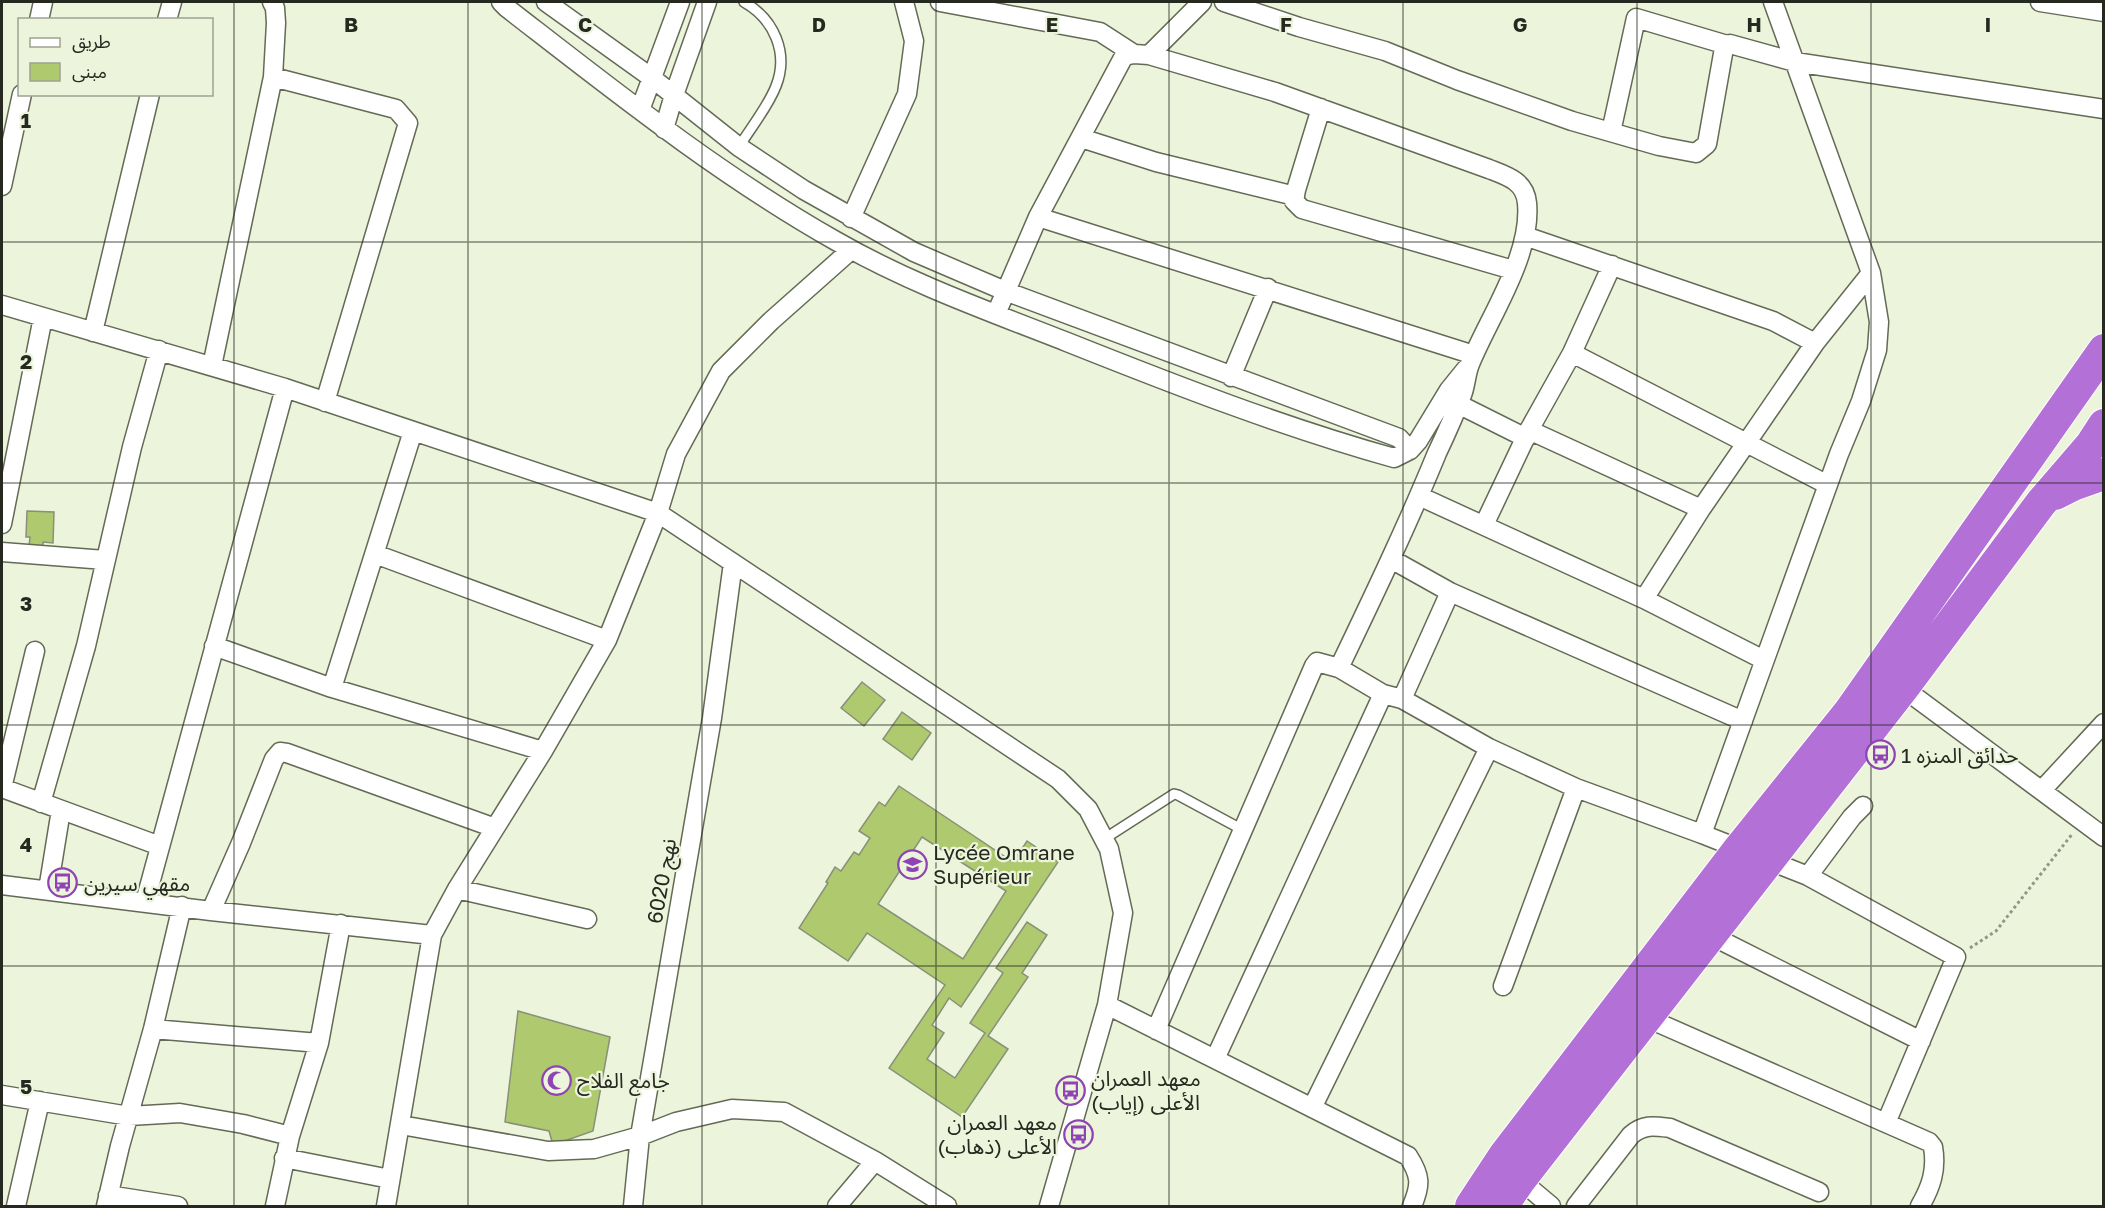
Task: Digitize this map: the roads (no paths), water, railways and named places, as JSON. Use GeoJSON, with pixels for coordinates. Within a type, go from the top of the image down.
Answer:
{"type":"FeatureCollection","features":[{"type":"Feature","properties":{"kind":"highway"},"geometry":{"type":"LineString","coordinates":[[1502,1206],[1710,935],[1753,855],[1850,711],[2103,350]]}},
{"type":"Feature","properties":{"kind":"highway"},"geometry":{"type":"LineString","coordinates":[[1471,1206],[1504,1156],[1753,855],[1903,688],[2041,503],[2096,423],[2103,358]]}},
{"type":"Feature","properties":{"kind":"highway"},"geometry":{"type":"LineString","coordinates":[[2057,417],[2071,411],[2096,423]]}},
{"type":"Feature","properties":{"kind":"highway"},"geometry":{"type":"LineString","coordinates":[[2041,503],[2075,484],[2103,474]]}},
{"type":"Feature","properties":{"kind":"street"},"geometry":{"type":"LineString","coordinates":[[39,18],[43,2]]}},
{"type":"Feature","properties":{"kind":"street"},"geometry":{"type":"LineString","coordinates":[[168,18],[172,2]]}},
{"type":"Feature","properties":{"kind":"street"},"geometry":{"type":"LineString","coordinates":[[212,366],[273,77],[276,23],[275,8],[272,2]]}},
{"type":"Feature","properties":{"kind":"street"},"geometry":{"type":"LineString","coordinates":[[546,2],[652,78],[739,147],[804,190],[914,252],[1005,291],[1399,438],[1410,450]]}},
{"type":"Feature","properties":{"kind":"street"},"geometry":{"type":"LineString","coordinates":[[640,110],[680,2]]}},
{"type":"Feature","properties":{"kind":"street"},"geometry":{"type":"LineString","coordinates":[[664,129],[707,2]]}},
{"type":"Feature","properties":{"kind":"street"},"geometry":{"type":"LineString","coordinates":[[851,218],[907,94],[914,41],[904,2]]}},
{"type":"Feature","properties":{"kind":"street"},"geometry":{"type":"LineString","coordinates":[[504,5],[664,129],[784,210],[851,250],[898,274],[1242,410],[1394,458],[1410,450],[1418,441],[1449,390],[1472,360],[1500,305],[1524,236],[1527,204],[1521,185],[1509,177],[1275,92],[1142,54],[1100,32],[940,2]]}},
{"type":"Feature","properties":{"kind":"street"},"geometry":{"type":"LineString","coordinates":[[996,314],[1038,217],[1124,56],[1142,54],[1202,2]]}},
{"type":"Feature","properties":{"kind":"street"},"geometry":{"type":"LineString","coordinates":[[1224,2],[1299,27],[1385,51],[1572,121],[1696,153],[1707,144],[1726,45]]}},
{"type":"Feature","properties":{"kind":"street"},"geometry":{"type":"LineString","coordinates":[[1702,834],[1828,485],[1861,401],[1877,350],[1880,322],[1871,273],[1773,2]]}},
{"type":"Feature","properties":{"kind":"street"},"geometry":{"type":"LineString","coordinates":[[2040,2],[2103,12]]}},
{"type":"Feature","properties":{"kind":"street"},"geometry":{"type":"LineString","coordinates":[[1611,132],[1637,10],[1726,45],[1730,44],[1795,62],[2103,109]]}},
{"type":"Feature","properties":{"kind":"street"},"geometry":{"type":"LineString","coordinates":[[273,77],[396,109],[408,123],[325,402]]}},
{"type":"Feature","properties":{"kind":"street"},"geometry":{"type":"LineString","coordinates":[[2,186],[22,96]]}},
{"type":"Feature","properties":{"kind":"street"},"geometry":{"type":"LineString","coordinates":[[93,332],[150,96]]}},
{"type":"Feature","properties":{"kind":"street"},"geometry":{"type":"LineString","coordinates":[[1321,108],[1294,201],[1302,209],[1513,270]]}},
{"type":"Feature","properties":{"kind":"street"},"geometry":{"type":"LineString","coordinates":[[1081,138],[1156,162],[1295,196]]}},
{"type":"Feature","properties":{"kind":"street"},"geometry":{"type":"LineString","coordinates":[[1038,217],[1268,288],[1472,360]]}},
{"type":"Feature","properties":{"kind":"street"},"geometry":{"type":"LineString","coordinates":[[1524,236],[1773,321],[1815,343]]}},
{"type":"Feature","properties":{"kind":"street"},"geometry":{"type":"LineString","coordinates":[[386,1206],[432,934],[457,889],[543,752],[607,640],[658,513],[676,454],[721,370],[771,321],[851,250]]}},
{"type":"Feature","properties":{"kind":"street"},"geometry":{"type":"LineString","coordinates":[[1484,525],[1527,434],[1572,352],[1612,265]]}},
{"type":"Feature","properties":{"kind":"street"},"geometry":{"type":"LineString","coordinates":[[1644,599],[1746,442],[1815,343],[1871,273]]}},
{"type":"Feature","properties":{"kind":"street"},"geometry":{"type":"LineString","coordinates":[[1231,377],[1268,288]]}},
{"type":"Feature","properties":{"kind":"street"},"geometry":{"type":"LineString","coordinates":[[2,305],[285,388],[658,513],[1058,779],[1088,809],[1109,849],[1123,913],[1107,1005],[1049,1206]]}},
{"type":"Feature","properties":{"kind":"street"},"geometry":{"type":"LineString","coordinates":[[2,524],[43,317]]}},
{"type":"Feature","properties":{"kind":"street"},"geometry":{"type":"LineString","coordinates":[[41,803],[86,646],[132,447],[159,350]]}},
{"type":"Feature","properties":{"kind":"street"},"geometry":{"type":"LineString","coordinates":[[1572,352],[1828,485]]}},
{"type":"Feature","properties":{"kind":"street"},"geometry":{"type":"LineString","coordinates":[[1339,668],[1419,496],[1463,394],[1472,360]]}},
{"type":"Feature","properties":{"kind":"street"},"geometry":{"type":"LineString","coordinates":[[145,902],[285,388]]}},
{"type":"Feature","properties":{"kind":"street"},"geometry":{"type":"LineString","coordinates":[[1458,404],[1701,509]]}},
{"type":"Feature","properties":{"kind":"street"},"geometry":{"type":"LineString","coordinates":[[332,688],[413,431]]}},
{"type":"Feature","properties":{"kind":"street"},"geometry":{"type":"LineString","coordinates":[[1419,496],[1644,599],[1764,660]]}},
{"type":"Feature","properties":{"kind":"street"},"geometry":{"type":"LineString","coordinates":[[2,552],[105,560]]}},
{"type":"Feature","properties":{"kind":"street"},"geometry":{"type":"LineString","coordinates":[[375,554],[607,640]]}},
{"type":"Feature","properties":{"kind":"street"},"geometry":{"type":"LineString","coordinates":[[1391,559],[1450,592],[1743,722]]}},
{"type":"Feature","properties":{"kind":"street","name":"نهج 6020"},"geometry":{"type":"LineString","coordinates":[[633,1206],[640,1136],[712,718],[733,562]]}},
{"type":"Feature","properties":{"kind":"street"},"geometry":{"type":"LineString","coordinates":[[1402,699],[1450,592]]}},
{"type":"Feature","properties":{"kind":"street"},"geometry":{"type":"LineString","coordinates":[[214,646],[332,688],[543,752]]}},
{"type":"Feature","properties":{"kind":"street"},"geometry":{"type":"LineString","coordinates":[[35,651],[2,788],[160,846]]}},
{"type":"Feature","properties":{"kind":"street"},"geometry":{"type":"LineString","coordinates":[[1156,1030],[1317,662],[1339,668],[1383,694],[1402,699],[1489,748],[1576,788],[1808,876],[1956,957],[1886,1123]]}},
{"type":"Feature","properties":{"kind":"street"},"geometry":{"type":"LineString","coordinates":[[1903,688],[2103,834]]}},
{"type":"Feature","properties":{"kind":"street"},"geometry":{"type":"LineString","coordinates":[[1215,1059],[1383,694]]}},
{"type":"Feature","properties":{"kind":"street"},"geometry":{"type":"LineString","coordinates":[[2042,790],[2103,723]]}},
{"type":"Feature","properties":{"kind":"street"},"geometry":{"type":"LineString","coordinates":[[1312,1108],[1489,748]]}},
{"type":"Feature","properties":{"kind":"street"},"geometry":{"type":"LineString","coordinates":[[212,911],[274,759],[280,752],[495,828]]}},
{"type":"Feature","properties":{"kind":"street"},"geometry":{"type":"LineString","coordinates":[[1503,986],[1576,788]]}},
{"type":"Feature","properties":{"kind":"street"},"geometry":{"type":"LineString","coordinates":[[1808,876],[1852,817],[1863,806]]}},
{"type":"Feature","properties":{"kind":"street"},"geometry":{"type":"LineString","coordinates":[[48,890],[61,810]]}},
{"type":"Feature","properties":{"kind":"street"},"geometry":{"type":"LineString","coordinates":[[2,885],[212,911],[432,934]]}},
{"type":"Feature","properties":{"kind":"street"},"geometry":{"type":"LineString","coordinates":[[457,889],[587,919]]}},
{"type":"Feature","properties":{"kind":"street"},"geometry":{"type":"LineString","coordinates":[[178,1206],[107,1201],[153,1029],[182,906]]}},
{"type":"Feature","properties":{"kind":"street"},"geometry":{"type":"LineString","coordinates":[[274,1206],[290,1136],[319,1043],[341,924]]}},
{"type":"Feature","properties":{"kind":"street"},"geometry":{"type":"LineString","coordinates":[[1710,935],[1921,1041]]}},
{"type":"Feature","properties":{"kind":"street"},"geometry":{"type":"LineString","coordinates":[[1107,1005],[1408,1156],[1417,1170],[1420,1189],[1412,1206]]}},
{"type":"Feature","properties":{"kind":"street"},"geometry":{"type":"LineString","coordinates":[[1647,1018],[1929,1142],[1934,1147],[1934,1172],[1929,1191],[1920,1206]]}},
{"type":"Feature","properties":{"kind":"street"},"geometry":{"type":"LineString","coordinates":[[153,1029],[319,1043]]}},
{"type":"Feature","properties":{"kind":"street"},"geometry":{"type":"LineString","coordinates":[[2,1095],[129,1116],[180,1113],[243,1124],[290,1136]]}},
{"type":"Feature","properties":{"kind":"street"},"geometry":{"type":"LineString","coordinates":[[16,1206],[40,1101]]}},
{"type":"Feature","properties":{"kind":"street"},"geometry":{"type":"LineString","coordinates":[[401,1125],[548,1151],[594,1149],[640,1136],[676,1122],[732,1109],[784,1112],[875,1161],[947,1206]]}},
{"type":"Feature","properties":{"kind":"street"},"geometry":{"type":"LineString","coordinates":[[1576,1206],[1631,1135],[1638,1129],[1649,1126],[1670,1128],[1820,1191]]}},
{"type":"Feature","properties":{"kind":"street"},"geometry":{"type":"LineString","coordinates":[[284,1158],[390,1179]]}},
{"type":"Feature","properties":{"kind":"street"},"geometry":{"type":"LineString","coordinates":[[837,1206],[875,1161]]}},
{"type":"Feature","properties":{"kind":"street"},"geometry":{"type":"LineString","coordinates":[[1520,1180],[1551,1206]]}},
{"type":"Feature","properties":{"kind":"lane"},"geometry":{"type":"LineString","coordinates":[[739,147],[776,87],[781,65],[774,33],[762,14],[744,2]]}},
{"type":"Feature","properties":{"kind":"lane"},"geometry":{"type":"LineString","coordinates":[[1104,839],[1174,794],[1243,830]]}},
{"type":"Feature","properties":{"kind":"place","name":"حدائق المنزه 1"},"geometry":{"type":"Point","coordinates":[1880,755]}},
{"type":"Feature","properties":{"kind":"place","name":"Lycée Omrane Supérieur"},"geometry":{"type":"Point","coordinates":[912,864]}},
{"type":"Feature","properties":{"kind":"place","name":"مقهي سيرين"},"geometry":{"type":"Point","coordinates":[63,883]}},
{"type":"Feature","properties":{"kind":"place","name":"جامع الفلاح"},"geometry":{"type":"Point","coordinates":[556,1080]}},
{"type":"Feature","properties":{"kind":"place","name":"معهد العمران الأعلى (إياب)"},"geometry":{"type":"Point","coordinates":[1070,1090]}},
{"type":"Feature","properties":{"kind":"place","name":"معهد العمران الأعلى (ذهاب)"},"geometry":{"type":"Point","coordinates":[1078,1134]}}]}
